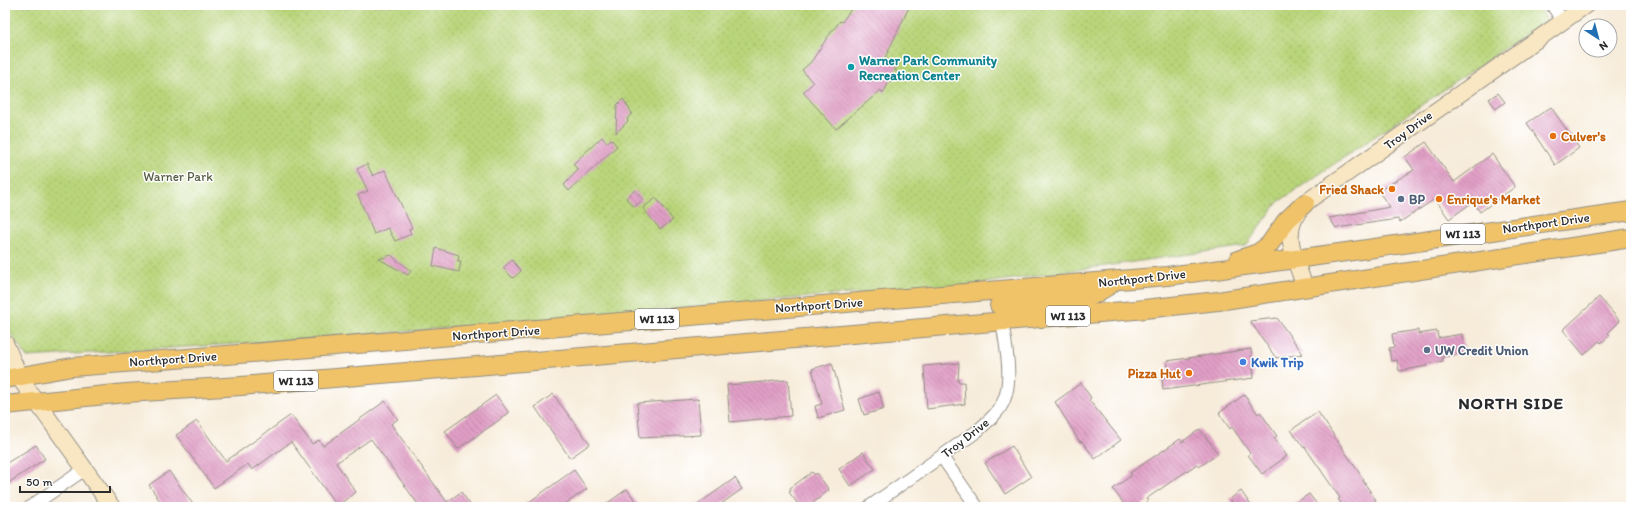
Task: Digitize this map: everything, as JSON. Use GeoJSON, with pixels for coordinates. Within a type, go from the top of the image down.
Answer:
{"type":"FeatureCollection","features":[{"type":"Feature","properties":{"kind":"main road"},"geometry":{"type":"LineString","coordinates":[[1167,276],[1242,260],[1258,253],[1269,245],[1286,221],[1306,203]]}},
{"type":"Feature","properties":{"kind":"main road"},"geometry":{"type":"LineString","coordinates":[[1488,259],[1544,237],[1620,225],[1625,222],[1631,211]]}},
{"type":"Feature","properties":{"kind":"main road","name":"Northport Drive"},"geometry":{"type":"LineString","coordinates":[[5,405],[126,393],[241,386],[1082,298],[1093,295],[1115,281],[1295,260],[1484,231],[1531,227],[1631,211]]}},
{"type":"Feature","properties":{"kind":"main road","name":"Northport Drive"},"geometry":{"type":"LineString","coordinates":[[12,378],[72,367],[125,362],[999,306],[1135,310],[1218,301],[1631,238]]}},
{"type":"Feature","properties":{"kind":"street"},"geometry":{"type":"LineString","coordinates":[[1552,5],[1563,21]]}},
{"type":"Feature","properties":{"kind":"street","name":"Troy Drive"},"geometry":{"type":"LineString","coordinates":[[1305,288],[1295,260],[1292,244],[1291,224],[1296,213],[1306,203],[1586,5]]}},
{"type":"Feature","properties":{"kind":"street","name":"Troy Drive"},"geometry":{"type":"LineString","coordinates":[[869,507],[942,457],[990,420],[1004,400],[1008,374],[999,306]]}},
{"type":"Feature","properties":{"kind":"street"},"geometry":{"type":"LineString","coordinates":[[5,343],[12,378]]}},
{"type":"Feature","properties":{"kind":"street"},"geometry":{"type":"LineString","coordinates":[[5,358],[12,378],[38,402],[112,507]]}},
{"type":"Feature","properties":{"kind":"street"},"geometry":{"type":"LineString","coordinates":[[942,457],[977,507]]}},
{"type":"Feature","properties":{"kind":"street"},"geometry":{"type":"LineString","coordinates":[[30,507],[85,469]]}},
{"type":"Feature","properties":{"kind":"green space","name":"Warner Park"},"geometry":{"type":"Polygon","coordinates":[[[5,5],[1536,5],[1547,20],[1278,202],[1246,246],[949,288],[832,295],[330,338],[27,357],[5,326],[5,5]]]}},
{"type":"Feature","properties":{"kind":"building","name":"Warner Park Community Recreation Center"},"geometry":{"type":"Polygon","coordinates":[[[854,5],[910,5],[885,58],[898,65],[895,70],[899,74],[888,84],[883,94],[881,90],[836,129],[803,92],[813,83],[802,70],[811,62],[827,38],[840,21],[842,22],[854,5]]]}},
{"type":"Feature","properties":{"kind":"building"},"geometry":{"type":"Polygon","coordinates":[[[1498,93],[1505,102],[1496,109],[1489,99],[1498,93]]]}},
{"type":"Feature","properties":{"kind":"building"},"geometry":{"type":"Polygon","coordinates":[[[623,99],[632,113],[627,119],[628,121],[616,133],[617,105],[623,99]]]}},
{"type":"Feature","properties":{"kind":"building","name":"Culver's"},"geometry":{"type":"Polygon","coordinates":[[[1551,107],[1579,148],[1555,165],[1527,123],[1551,107]]]}},
{"type":"Feature","properties":{"kind":"building"},"geometry":{"type":"Polygon","coordinates":[[[602,137],[607,143],[611,139],[617,146],[569,191],[564,185],[578,170],[573,164],[602,137]]]}},
{"type":"Feature","properties":{"kind":"building"},"geometry":{"type":"Polygon","coordinates":[[[1426,142],[1454,182],[1492,154],[1515,187],[1480,212],[1473,202],[1449,219],[1435,199],[1400,222],[1398,219],[1336,228],[1329,218],[1390,207],[1378,191],[1414,170],[1405,157],[1426,142]]]}},
{"type":"Feature","properties":{"kind":"building"},"geometry":{"type":"Polygon","coordinates":[[[367,164],[373,176],[385,170],[412,228],[409,229],[411,234],[395,241],[388,228],[374,234],[358,195],[368,191],[357,169],[367,164]]]}},
{"type":"Feature","properties":{"kind":"building"},"geometry":{"type":"Polygon","coordinates":[[[635,190],[643,200],[634,207],[626,198],[635,190]]]}},
{"type":"Feature","properties":{"kind":"building"},"geometry":{"type":"Polygon","coordinates":[[[656,198],[673,220],[660,229],[643,208],[656,198]]]}},
{"type":"Feature","properties":{"kind":"building"},"geometry":{"type":"Polygon","coordinates":[[[436,248],[459,255],[458,261],[461,261],[459,272],[433,266],[436,248]]]}},
{"type":"Feature","properties":{"kind":"building"},"geometry":{"type":"Polygon","coordinates":[[[391,255],[411,271],[408,275],[379,259],[391,255]]]}},
{"type":"Feature","properties":{"kind":"building"},"geometry":{"type":"Polygon","coordinates":[[[512,260],[521,271],[513,278],[503,268],[512,260]]]}},
{"type":"Feature","properties":{"kind":"building"},"geometry":{"type":"Polygon","coordinates":[[[1599,297],[1620,321],[1608,333],[1610,335],[1601,343],[1599,341],[1584,355],[1563,330],[1599,297]]]}},
{"type":"Feature","properties":{"kind":"building","name":"Kwik Trip"},"geometry":{"type":"Polygon","coordinates":[[[1277,318],[1303,354],[1276,358],[1250,321],[1277,318]]]}},
{"type":"Feature","properties":{"kind":"building","name":"UW Credit Union"},"geometry":{"type":"Polygon","coordinates":[[[1418,330],[1418,334],[1437,331],[1438,338],[1462,334],[1465,353],[1442,357],[1443,361],[1427,364],[1427,366],[1399,371],[1397,360],[1391,361],[1389,348],[1394,347],[1392,334],[1418,330]]]}},
{"type":"Feature","properties":{"kind":"building"},"geometry":{"type":"Polygon","coordinates":[[[1251,349],[1254,378],[1163,390],[1162,378],[1170,377],[1167,361],[1251,349]]]}},
{"type":"Feature","properties":{"kind":"building"},"geometry":{"type":"Polygon","coordinates":[[[832,363],[845,410],[818,418],[815,406],[822,404],[812,369],[832,363]]]}},
{"type":"Feature","properties":{"kind":"building"},"geometry":{"type":"Polygon","coordinates":[[[959,363],[958,382],[964,382],[965,404],[927,409],[924,366],[959,363]]]}},
{"type":"Feature","properties":{"kind":"building"},"geometry":{"type":"Polygon","coordinates":[[[788,380],[791,416],[730,422],[727,385],[788,380]]]}},
{"type":"Feature","properties":{"kind":"building"},"geometry":{"type":"Polygon","coordinates":[[[1081,383],[1091,398],[1089,400],[1121,440],[1095,459],[1082,441],[1080,442],[1055,402],[1081,383]]]}},
{"type":"Feature","properties":{"kind":"building"},"geometry":{"type":"Polygon","coordinates":[[[879,392],[884,409],[864,415],[859,399],[879,392]]]}},
{"type":"Feature","properties":{"kind":"building"},"geometry":{"type":"Polygon","coordinates":[[[553,394],[590,444],[570,458],[535,407],[553,394]]]}},
{"type":"Feature","properties":{"kind":"building"},"geometry":{"type":"Polygon","coordinates":[[[496,395],[509,413],[458,449],[445,431],[496,395]]]}},
{"type":"Feature","properties":{"kind":"building"},"geometry":{"type":"Polygon","coordinates":[[[1244,395],[1258,414],[1260,412],[1277,436],[1274,438],[1287,456],[1262,474],[1248,455],[1250,453],[1232,427],[1230,429],[1219,413],[1244,395]]]}},
{"type":"Feature","properties":{"kind":"building"},"geometry":{"type":"Polygon","coordinates":[[[698,399],[701,435],[640,438],[637,403],[698,399]]]}},
{"type":"Feature","properties":{"kind":"building"},"geometry":{"type":"Polygon","coordinates":[[[385,401],[398,419],[391,424],[447,502],[461,492],[472,507],[420,507],[371,439],[336,463],[356,492],[337,506],[291,442],[252,470],[248,464],[214,488],[176,435],[197,421],[226,461],[291,415],[312,444],[319,440],[323,446],[385,401]]]}},
{"type":"Feature","properties":{"kind":"building"},"geometry":{"type":"Polygon","coordinates":[[[1318,412],[1376,500],[1366,507],[1344,507],[1338,499],[1340,498],[1305,447],[1304,448],[1291,430],[1318,412]]]}},
{"type":"Feature","properties":{"kind":"building"},"geometry":{"type":"Polygon","coordinates":[[[1200,429],[1218,454],[1199,467],[1197,464],[1146,499],[1148,501],[1139,507],[1126,507],[1113,489],[1132,475],[1130,473],[1180,439],[1182,442],[1200,429]]]}},
{"type":"Feature","properties":{"kind":"building"},"geometry":{"type":"Polygon","coordinates":[[[36,445],[45,459],[5,485],[5,464],[36,445]]]}},
{"type":"Feature","properties":{"kind":"building"},"geometry":{"type":"Polygon","coordinates":[[[1012,446],[1031,477],[1005,494],[985,463],[1012,446]]]}},
{"type":"Feature","properties":{"kind":"building"},"geometry":{"type":"Polygon","coordinates":[[[863,452],[875,469],[850,486],[839,469],[863,452]]]}},
{"type":"Feature","properties":{"kind":"building"},"geometry":{"type":"Polygon","coordinates":[[[574,470],[587,489],[561,507],[522,507],[574,470]]]}},
{"type":"Feature","properties":{"kind":"building"},"geometry":{"type":"Polygon","coordinates":[[[169,471],[195,507],[164,507],[149,485],[169,471]]]}},
{"type":"Feature","properties":{"kind":"building"},"geometry":{"type":"Polygon","coordinates":[[[812,472],[815,475],[817,473],[829,490],[808,507],[800,507],[789,492],[791,491],[790,488],[812,472]]]}},
{"type":"Feature","properties":{"kind":"building"},"geometry":{"type":"Polygon","coordinates":[[[735,478],[742,489],[717,507],[694,507],[735,478]]]}},
{"type":"Feature","properties":{"kind":"building"},"geometry":{"type":"Polygon","coordinates":[[[627,489],[640,507],[602,507],[627,489]]]}},
{"type":"Feature","properties":{"kind":"building"},"geometry":{"type":"Polygon","coordinates":[[[1241,491],[1252,507],[1235,507],[1230,499],[1241,491]]]}},
{"type":"Feature","properties":{"kind":"building"},"geometry":{"type":"Polygon","coordinates":[[[1309,494],[1319,507],[1290,507],[1309,494]]]}},
{"type":"Feature","properties":{"kind":"place","name":"Warner Park Community Recreation Center"},"geometry":{"type":"Point","coordinates":[851,67]}},
{"type":"Feature","properties":{"kind":"place","name":"Culver's"},"geometry":{"type":"Point","coordinates":[1553,136]}},
{"type":"Feature","properties":{"kind":"place","name":"Fried Shack"},"geometry":{"type":"Point","coordinates":[1392,189]}},
{"type":"Feature","properties":{"kind":"place","name":"BP"},"geometry":{"type":"Point","coordinates":[1401,199]}},
{"type":"Feature","properties":{"kind":"place","name":"Enrique's Market"},"geometry":{"type":"Point","coordinates":[1439,199]}},
{"type":"Feature","properties":{"kind":"place","name":"UW Credit Union"},"geometry":{"type":"Point","coordinates":[1427,350]}},
{"type":"Feature","properties":{"kind":"place","name":"Kwik Trip"},"geometry":{"type":"Point","coordinates":[1243,362]}},
{"type":"Feature","properties":{"kind":"place","name":"Pizza Hut"},"geometry":{"type":"Point","coordinates":[1189,373]}},
{"type":"Feature","properties":{"kind":"district","name":"NORTH SIDE"},"geometry":{"type":"Point","coordinates":[1511,403]}}]}
